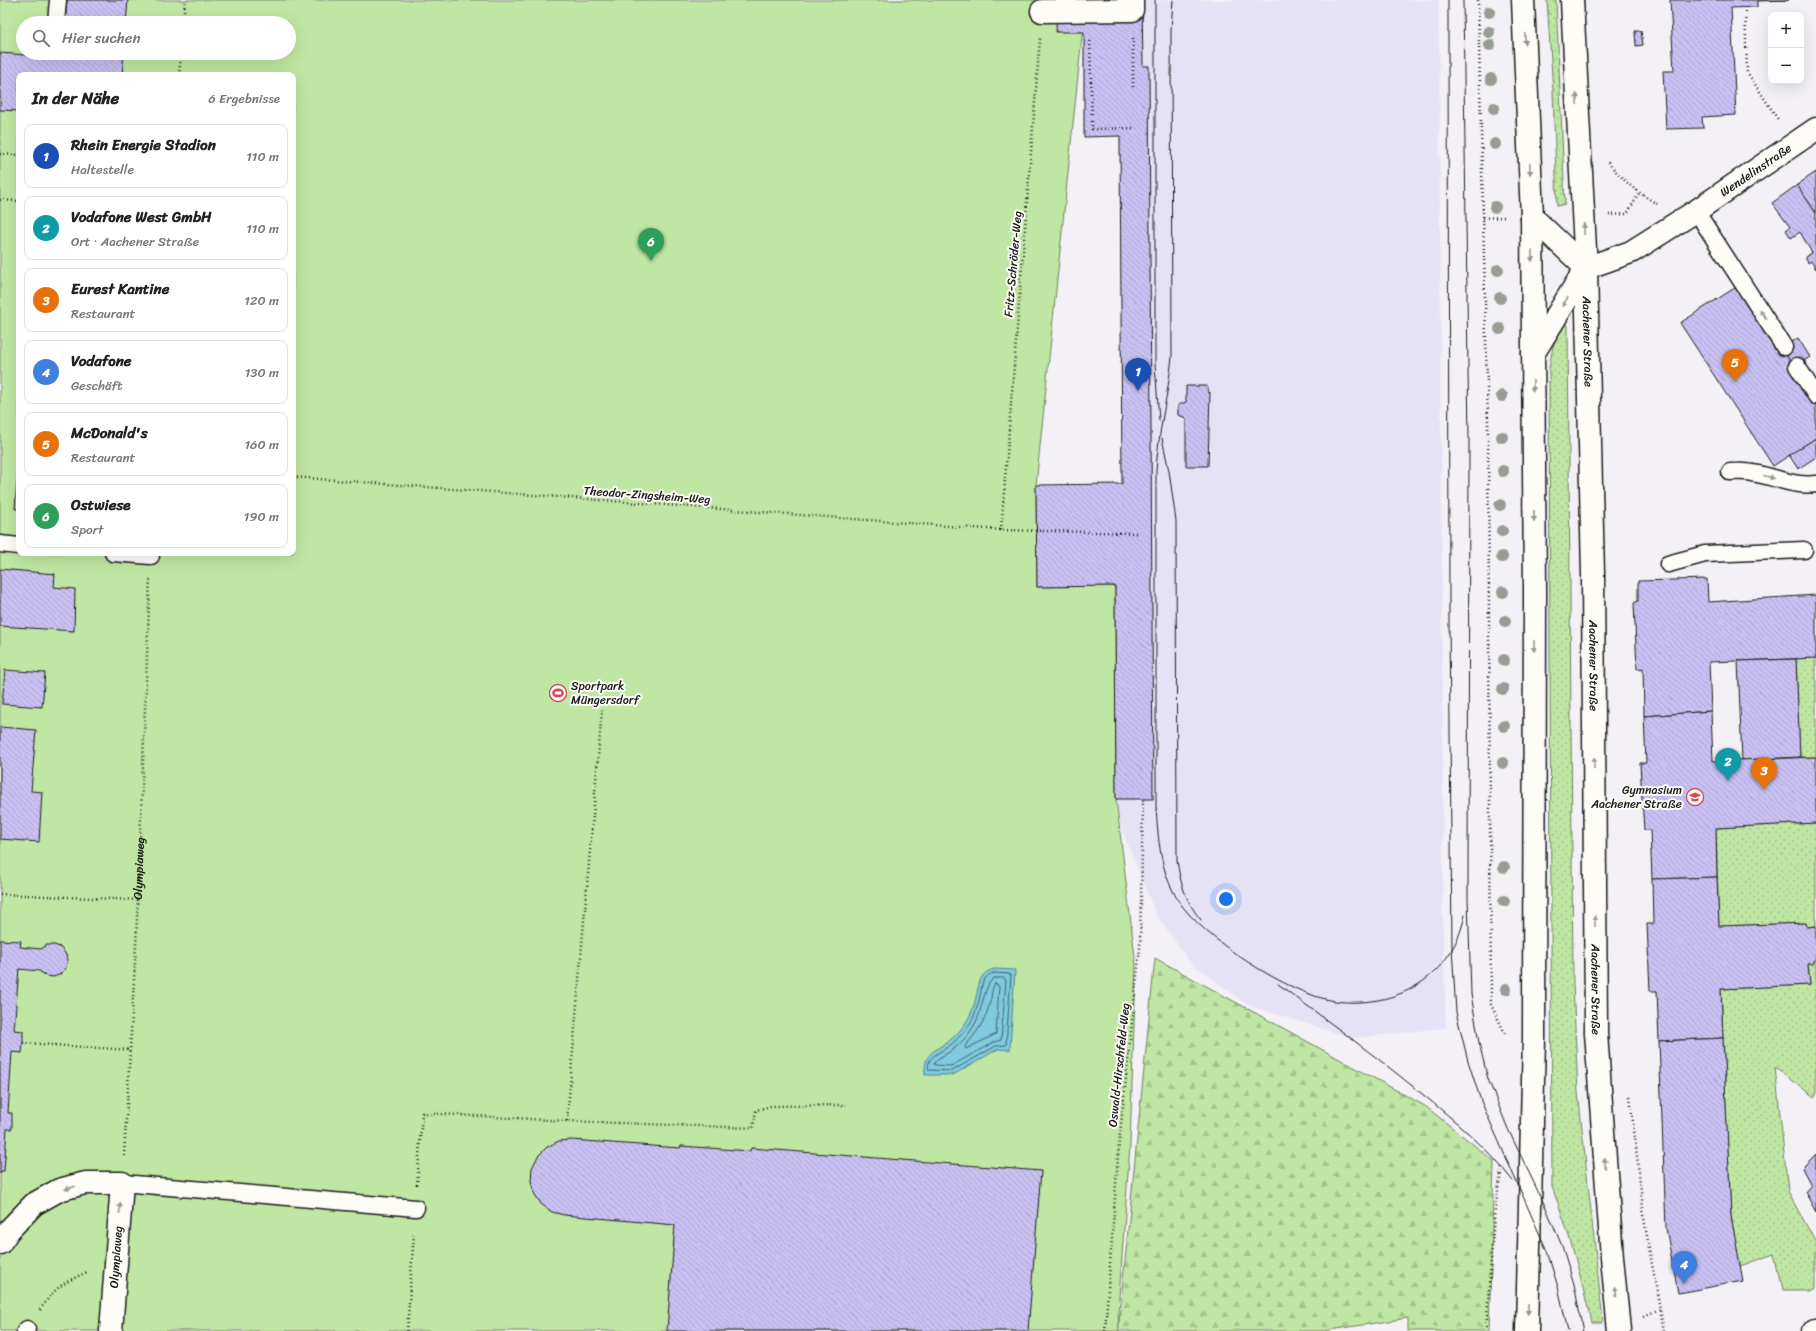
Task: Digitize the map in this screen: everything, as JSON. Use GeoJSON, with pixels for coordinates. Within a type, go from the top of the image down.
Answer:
{"type":"FeatureCollection","features":[{"type":"Feature","properties":{"kind":"main road"},"geometry":{"type":"LineString","coordinates":[[1523,0],[1532,217],[1533,354],[1534,1038],[1527,1331]]}},
{"type":"Feature","properties":{"kind":"main road","name":"Aachener Straße"},"geometry":{"type":"LineString","coordinates":[[1572,0],[1586,268],[1592,574],[1596,1033],[1612,1257],[1619,1331]]}},
{"type":"Feature","properties":{"kind":"main road"},"geometry":{"type":"LineString","coordinates":[[1042,12],[1132,5]]}},
{"type":"Feature","properties":{"kind":"main road","name":"Wendelinstraße"},"geometry":{"type":"LineString","coordinates":[[1586,268],[1631,252],[1696,211],[1816,129]]}},
{"type":"Feature","properties":{"kind":"main road"},"geometry":{"type":"LineString","coordinates":[[1532,217],[1586,268],[1533,354]]}},
{"type":"Feature","properties":{"kind":"main road"},"geometry":{"type":"LineString","coordinates":[[0,1243],[9,1230],[34,1204],[60,1190],[85,1183],[122,1183]]}},
{"type":"Feature","properties":{"kind":"main road","name":"Olympiaweg"},"geometry":{"type":"LineString","coordinates":[[111,1331],[122,1183]]}},
{"type":"Feature","properties":{"kind":"lane"},"geometry":{"type":"LineString","coordinates":[[57,16],[58,0]]}},
{"type":"Feature","properties":{"kind":"lane"},"geometry":{"type":"LineString","coordinates":[[1696,211],[1784,347]]}},
{"type":"Feature","properties":{"kind":"lane"},"geometry":{"type":"LineString","coordinates":[[1797,366],[1816,396]]}},
{"type":"Feature","properties":{"kind":"lane"},"geometry":{"type":"LineString","coordinates":[[1730,472],[1752,472],[1789,483],[1806,485],[1816,484]]}},
{"type":"Feature","properties":{"kind":"lane"},"geometry":{"type":"LineString","coordinates":[[0,544],[16,546]]}},
{"type":"Feature","properties":{"kind":"lane"},"geometry":{"type":"LineString","coordinates":[[1668,564],[1705,554],[1804,550]]}},
{"type":"Feature","properties":{"kind":"lane"},"geometry":{"type":"LineString","coordinates":[[122,1183],[416,1208]]}},
{"type":"Feature","properties":{"kind":"path"},"geometry":{"type":"LineString","coordinates":[[184,16],[185,0]]}},
{"type":"Feature","properties":{"kind":"path"},"geometry":{"type":"LineString","coordinates":[[1478,0],[1488,425],[1491,1004],[1508,1039]]}},
{"type":"Feature","properties":{"kind":"path"},"geometry":{"type":"LineString","coordinates":[[1132,5],[1133,87]]}},
{"type":"Feature","properties":{"kind":"path"},"geometry":{"type":"LineString","coordinates":[[1744,7],[1747,72],[1778,119]]}},
{"type":"Feature","properties":{"kind":"path","name":"Fritz-Schröder-Weg"},"geometry":{"type":"LineString","coordinates":[[1000,530],[1042,12]]}},
{"type":"Feature","properties":{"kind":"path"},"geometry":{"type":"LineString","coordinates":[[1090,32],[1092,129],[1135,128]]}},
{"type":"Feature","properties":{"kind":"path"},"geometry":{"type":"LineString","coordinates":[[179,72],[180,60]]}},
{"type":"Feature","properties":{"kind":"path"},"geometry":{"type":"LineString","coordinates":[[0,154],[16,155]]}},
{"type":"Feature","properties":{"kind":"path"},"geometry":{"type":"LineString","coordinates":[[1607,160],[1625,181],[1639,193],[1662,207],[1696,211]]}},
{"type":"Feature","properties":{"kind":"path"},"geometry":{"type":"LineString","coordinates":[[0,200],[16,201]]}},
{"type":"Feature","properties":{"kind":"path","name":"Theodor-Zingsheim-Weg"},"geometry":{"type":"LineString","coordinates":[[296,477],[1000,530],[1137,533]]}},
{"type":"Feature","properties":{"kind":"path","name":"Olympiaweg"},"geometry":{"type":"LineString","coordinates":[[122,1183],[138,900],[151,556]]}},
{"type":"Feature","properties":{"kind":"path"},"geometry":{"type":"LineString","coordinates":[[567,1121],[602,710]]}},
{"type":"Feature","properties":{"kind":"path","name":"Oswald-Hirschfeld-Weg"},"geometry":{"type":"LineString","coordinates":[[1106,1331],[1119,1143],[1140,948],[1143,800]]}},
{"type":"Feature","properties":{"kind":"path"},"geometry":{"type":"LineString","coordinates":[[0,894],[138,900]]}},
{"type":"Feature","properties":{"kind":"path"},"geometry":{"type":"LineString","coordinates":[[23,1043],[130,1050]]}},
{"type":"Feature","properties":{"kind":"path"},"geometry":{"type":"LineString","coordinates":[[407,1331],[422,1113],[567,1121],[753,1128],[756,1110],[771,1106],[846,1105]]}},
{"type":"Feature","properties":{"kind":"path"},"geometry":{"type":"LineString","coordinates":[[1486,1331],[1494,1216],[1503,1160]]}},
{"type":"Feature","properties":{"kind":"path"},"geometry":{"type":"LineString","coordinates":[[26,1330],[52,1292],[70,1279],[116,1261]]}},
{"type":"Feature","properties":{"kind":"shaded area"},"geometry":{"type":"Polygon","coordinates":[[[1057,0],[1439,0],[1442,905],[1446,1028],[1351,1038],[1248,1005],[1190,962],[1156,914],[1121,827],[1116,799],[1037,587],[1036,485],[1122,484],[1120,137],[1084,137],[1084,32],[1057,0]]]}},
{"type":"Feature","properties":{"kind":"green space","name":"Sportpark Müngersdorf"},"geometry":{"type":"Polygon","coordinates":[[[0,0],[1107,0],[1082,36],[1036,485],[1037,587],[1115,586],[1116,799],[1136,965],[1130,1145],[1118,1312],[1119,1331],[0,1331],[0,0]]]}},
{"type":"Feature","properties":{"kind":"green space"},"geometry":{"type":"Polygon","coordinates":[[[1547,0],[1556,0],[1565,204],[1557,206],[1553,91],[1547,0]]]}},
{"type":"Feature","properties":{"kind":"green space"},"geometry":{"type":"Polygon","coordinates":[[[1567,324],[1568,326],[1573,984],[1578,1092],[1603,1322],[1591,1322],[1574,1254],[1552,1187],[1549,368],[1553,346],[1562,325],[1567,324]]]}},
{"type":"Feature","properties":{"kind":"green space"},"geometry":{"type":"Polygon","coordinates":[[[1816,658],[1816,757],[1800,757],[1796,659],[1816,658]]]}},
{"type":"Feature","properties":{"kind":"green space"},"geometry":{"type":"Polygon","coordinates":[[[1816,823],[1816,926],[1807,927],[1806,923],[1719,926],[1716,828],[1816,823]]]}},
{"type":"Feature","properties":{"kind":"green space"},"geometry":{"type":"Polygon","coordinates":[[[1816,957],[1816,1095],[1814,1097],[1775,1067],[1788,1191],[1816,1243],[1816,1289],[1810,1292],[1782,1292],[1774,1254],[1740,1266],[1731,1216],[1721,989],[1810,985],[1808,964],[1813,964],[1816,957]]]}},
{"type":"Feature","properties":{"kind":"green space"},"geometry":{"type":"Polygon","coordinates":[[[1155,958],[1425,1106],[1494,1161],[1489,1331],[1408,1331],[1408,1318],[1323,1331],[1118,1331],[1155,958]]]}},
{"type":"Feature","properties":{"kind":"water"},"geometry":{"type":"Polygon","coordinates":[[[994,969],[1015,970],[1010,1050],[998,1049],[953,1075],[925,1075],[927,1059],[935,1050],[953,1038],[962,1028],[973,1008],[980,980],[985,973],[994,969]]]}},
{"type":"Feature","properties":{"kind":"building"},"geometry":{"type":"Polygon","coordinates":[[[67,0],[128,0],[127,16],[66,16],[67,0]]]}},
{"type":"Feature","properties":{"kind":"building"},"geometry":{"type":"Polygon","coordinates":[[[1057,0],[1142,0],[1143,66],[1149,66],[1153,799],[1116,799],[1115,586],[1037,587],[1036,485],[1122,484],[1120,136],[1084,137],[1084,32],[1056,32],[1057,0]]]}},
{"type":"Feature","properties":{"kind":"building"},"geometry":{"type":"Polygon","coordinates":[[[1670,0],[1789,0],[1757,1],[1757,7],[1731,8],[1736,115],[1702,117],[1703,128],[1666,129],[1663,71],[1674,71],[1670,0]]]}},
{"type":"Feature","properties":{"kind":"building"},"geometry":{"type":"Polygon","coordinates":[[[1635,31],[1641,31],[1643,45],[1636,46],[1635,31]]]}},
{"type":"Feature","properties":{"kind":"building"},"geometry":{"type":"Polygon","coordinates":[[[0,53],[16,54],[16,60],[123,60],[122,72],[16,72],[16,111],[0,110],[0,53]]]}},
{"type":"Feature","properties":{"kind":"building"},"geometry":{"type":"Polygon","coordinates":[[[1816,172],[1816,213],[1797,185],[1816,172]]]}},
{"type":"Feature","properties":{"kind":"building"},"geometry":{"type":"Polygon","coordinates":[[[1797,185],[1816,213],[1816,269],[1811,261],[1808,263],[1805,257],[1812,253],[1800,232],[1791,238],[1786,230],[1790,227],[1772,203],[1797,185]]]}},
{"type":"Feature","properties":{"kind":"building"},"geometry":{"type":"Polygon","coordinates":[[[1741,284],[1816,401],[1816,438],[1773,466],[1680,323],[1741,284]]]}},
{"type":"Feature","properties":{"kind":"building"},"geometry":{"type":"Polygon","coordinates":[[[1798,338],[1810,357],[1794,367],[1782,348],[1798,338]]]}},
{"type":"Feature","properties":{"kind":"building"},"geometry":{"type":"Polygon","coordinates":[[[1186,386],[1207,386],[1208,393],[1210,392],[1208,466],[1186,466],[1186,418],[1178,415],[1178,405],[1186,402],[1186,386]]]}},
{"type":"Feature","properties":{"kind":"building"},"geometry":{"type":"Polygon","coordinates":[[[1816,438],[1816,457],[1798,469],[1789,455],[1816,438]]]}},
{"type":"Feature","properties":{"kind":"building"},"geometry":{"type":"Polygon","coordinates":[[[0,569],[55,574],[54,587],[75,589],[74,631],[0,626],[0,569]]]}},
{"type":"Feature","properties":{"kind":"building"},"geometry":{"type":"Polygon","coordinates":[[[1707,579],[1708,602],[1816,595],[1816,658],[1709,662],[1711,711],[1644,716],[1643,668],[1637,669],[1634,603],[1638,601],[1638,581],[1707,579]]]}},
{"type":"Feature","properties":{"kind":"building"},"geometry":{"type":"Polygon","coordinates":[[[1796,659],[1800,757],[1742,760],[1738,661],[1796,659]]]}},
{"type":"Feature","properties":{"kind":"building"},"geometry":{"type":"Polygon","coordinates":[[[5,670],[45,673],[42,707],[2,704],[5,670]]]}},
{"type":"Feature","properties":{"kind":"building"},"geometry":{"type":"Polygon","coordinates":[[[1711,711],[1713,761],[1816,757],[1816,823],[1716,828],[1717,877],[1652,879],[1650,830],[1644,830],[1640,763],[1646,763],[1644,716],[1711,711]]]}},
{"type":"Feature","properties":{"kind":"building"},"geometry":{"type":"Polygon","coordinates":[[[0,727],[36,730],[31,791],[42,792],[39,842],[0,839],[0,727]]]}},
{"type":"Feature","properties":{"kind":"building"},"geometry":{"type":"Polygon","coordinates":[[[1717,877],[1719,926],[1806,923],[1807,927],[1816,926],[1816,957],[1813,964],[1808,964],[1810,985],[1721,989],[1723,1038],[1659,1041],[1657,991],[1650,991],[1647,924],[1653,924],[1652,879],[1717,877]]]}},
{"type":"Feature","properties":{"kind":"building"},"geometry":{"type":"Polygon","coordinates":[[[0,940],[21,941],[20,947],[41,949],[47,945],[54,945],[60,947],[68,960],[65,970],[59,975],[53,977],[47,976],[39,971],[19,969],[14,1030],[23,1031],[23,1043],[22,1053],[12,1052],[8,1113],[12,1113],[12,1129],[7,1129],[4,1171],[1,1171],[0,1174],[0,940]]]}},
{"type":"Feature","properties":{"kind":"building"},"geometry":{"type":"Polygon","coordinates":[[[1723,1038],[1731,1216],[1743,1281],[1678,1293],[1666,1228],[1659,1041],[1723,1038]]]}},
{"type":"Feature","properties":{"kind":"building"},"geometry":{"type":"Polygon","coordinates":[[[571,1140],[680,1148],[681,1146],[750,1151],[751,1148],[1041,1171],[1028,1331],[667,1331],[675,1225],[564,1215],[552,1212],[541,1204],[534,1193],[531,1181],[532,1168],[538,1156],[547,1147],[559,1141],[571,1140]]]}},
{"type":"Feature","properties":{"kind":"building"},"geometry":{"type":"Polygon","coordinates":[[[1816,1154],[1816,1212],[1805,1192],[1811,1185],[1802,1168],[1816,1154]]]}},
{"type":"Feature","properties":{"kind":"tram line"},"geometry":{"type":"LineString","coordinates":[[1155,0],[1155,364],[1159,420]]}},
{"type":"Feature","properties":{"kind":"tram line"},"geometry":{"type":"LineString","coordinates":[[1173,0],[1171,30],[1172,357],[1156,471],[1156,806],[1159,843],[1167,878],[1178,900],[1190,915],[1206,931],[1226,947],[1272,976],[1295,988],[1335,1001],[1358,1002],[1379,1000],[1400,994],[1418,985],[1434,972],[1448,956],[1458,937],[1465,915]]}},
{"type":"Feature","properties":{"kind":"tram line"},"geometry":{"type":"LineString","coordinates":[[1448,0],[1449,618],[1452,948],[1456,1012],[1468,1061],[1481,1101],[1547,1251],[1558,1287],[1568,1331]]}},
{"type":"Feature","properties":{"kind":"tram line"},"geometry":{"type":"LineString","coordinates":[[1463,0],[1469,441],[1468,898],[1471,994],[1479,1043],[1488,1079],[1508,1129],[1546,1208],[1562,1246],[1574,1284],[1583,1331]]}},
{"type":"Feature","properties":{"kind":"tram line"},"geometry":{"type":"LineString","coordinates":[[1162,438],[1169,471],[1176,521],[1177,860],[1184,892],[1191,906],[1201,920]]}},
{"type":"Feature","properties":{"kind":"tram line"},"geometry":{"type":"LineString","coordinates":[[1278,984],[1386,1065],[1446,1113],[1481,1145],[1513,1181]]}},
{"type":"Feature","properties":{"kind":"place","name":"Ostwiese"},"geometry":{"type":"Point","coordinates":[651,261]}},
{"type":"Feature","properties":{"kind":"place","name":"McDonald's"},"geometry":{"type":"Point","coordinates":[1735,382]}},
{"type":"Feature","properties":{"kind":"place","name":"Rhein Energie Stadion"},"geometry":{"type":"Point","coordinates":[1138,391]}},
{"type":"Feature","properties":{"kind":"place","name":"Sportpark Müngersdorf"},"geometry":{"type":"Point","coordinates":[558,693]}},
{"type":"Feature","properties":{"kind":"place","name":"Vodafone West GmbH"},"geometry":{"type":"Point","coordinates":[1728,781]}},
{"type":"Feature","properties":{"kind":"place","name":"Eurest Kantine"},"geometry":{"type":"Point","coordinates":[1764,790]}},
{"type":"Feature","properties":{"kind":"place","name":"Gymnasium Aachener Straße"},"geometry":{"type":"Point","coordinates":[1695,797]}},
{"type":"Feature","properties":{"kind":"place","name":"Vodafone"},"geometry":{"type":"Point","coordinates":[1684,1284]}}]}
